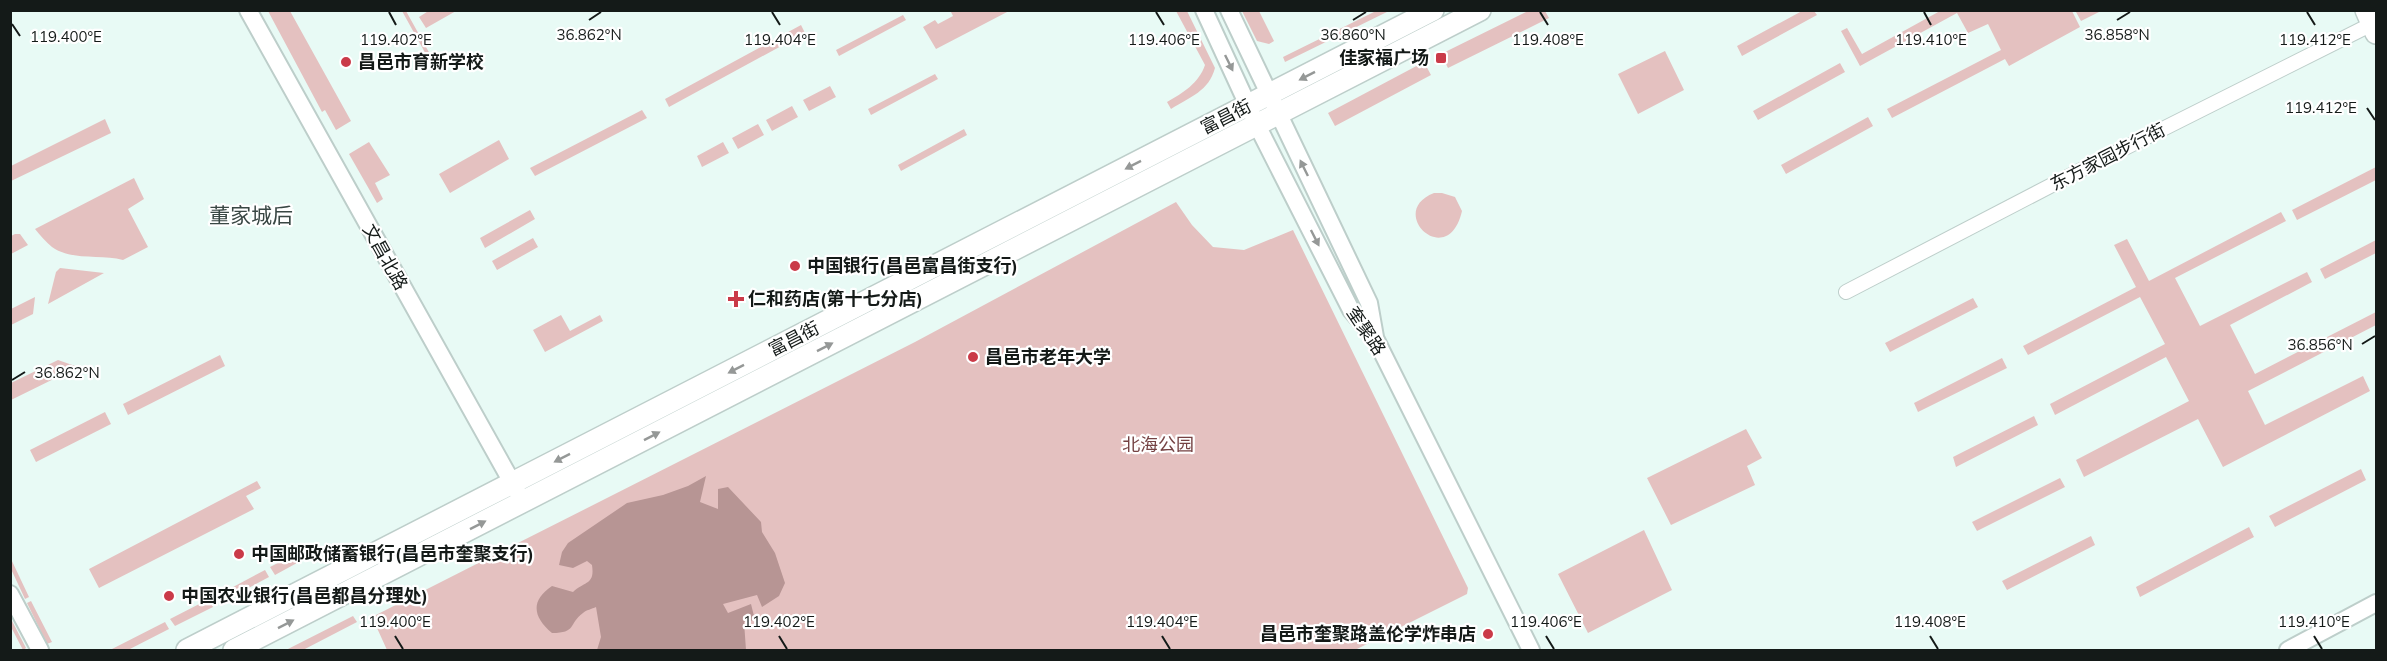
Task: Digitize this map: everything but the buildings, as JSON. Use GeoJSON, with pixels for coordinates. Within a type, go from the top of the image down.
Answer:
{"type":"FeatureCollection","features":[{"type":"Feature","properties":{"kind":"main road","name":"富昌街"},"geometry":{"type":"LineString","coordinates":[[187,651],[1434,10]]}},
{"type":"Feature","properties":{"kind":"main road","name":"富昌街"},"geometry":{"type":"LineString","coordinates":[[234,651],[1480,10]]}},
{"type":"Feature","properties":{"kind":"street","name":"文昌北路"},"geometry":{"type":"LineString","coordinates":[[248,10],[523,502]]}},
{"type":"Feature","properties":{"kind":"street","name":"奎聚路"},"geometry":{"type":"LineString","coordinates":[[1203,10],[1257,125],[1351,310],[1375,338],[1531,651]]}},
{"type":"Feature","properties":{"kind":"street"},"geometry":{"type":"LineString","coordinates":[[1229,10],[1368,303],[1375,338]]}},
{"type":"Feature","properties":{"kind":"street","name":"东方家园步行街"},"geometry":{"type":"LineString","coordinates":[[1846,292],[2372,22]]}},
{"type":"Feature","properties":{"kind":"street"},"geometry":{"type":"LineString","coordinates":[[10,594],[40,651]]}},
{"type":"Feature","properties":{"kind":"street"},"geometry":{"type":"LineString","coordinates":[[2288,651],[2376,603]]}},
{"type":"Feature","properties":{"kind":"green space"},"geometry":{"type":"Polygon","coordinates":[[[430,10],[456,11],[426,28],[419,17],[430,10]]]}},
{"type":"Feature","properties":{"kind":"green space"},"geometry":{"type":"Polygon","coordinates":[[[268,11],[290,11],[351,121],[336,130],[325,110],[322,112],[268,11]]]}},
{"type":"Feature","properties":{"kind":"green space"},"geometry":{"type":"Polygon","coordinates":[[[402,11],[406,11],[436,65],[433,67],[402,11]]]}},
{"type":"Feature","properties":{"kind":"green space"},"geometry":{"type":"Polygon","coordinates":[[[1009,11],[936,49],[923,27],[935,20],[938,24],[953,16],[951,12],[1009,11]]]}},
{"type":"Feature","properties":{"kind":"green space"},"geometry":{"type":"Polygon","coordinates":[[[1176,11],[1187,11],[1215,68],[1203,88],[1171,109],[1167,102],[1195,82],[1205,65],[1176,11]]]}},
{"type":"Feature","properties":{"kind":"green space"},"geometry":{"type":"Polygon","coordinates":[[[1242,11],[1259,11],[1274,41],[1269,44],[1257,41],[1242,11]]]}},
{"type":"Feature","properties":{"kind":"green space"},"geometry":{"type":"Polygon","coordinates":[[[1376,11],[1389,11],[1285,62],[1283,57],[1376,11]]]}},
{"type":"Feature","properties":{"kind":"green space"},"geometry":{"type":"Polygon","coordinates":[[[1528,11],[1545,11],[1549,18],[1448,68],[1441,54],[1528,11]]]}},
{"type":"Feature","properties":{"kind":"green space"},"geometry":{"type":"Polygon","coordinates":[[[1802,11],[1814,11],[1817,15],[1742,56],[1737,46],[1802,11]]]}},
{"type":"Feature","properties":{"kind":"green space"},"geometry":{"type":"Polygon","coordinates":[[[1940,11],[2072,11],[2080,27],[2009,66],[2005,59],[1892,118],[1887,109],[2001,50],[1988,24],[1968,33],[1957,13],[1860,66],[1841,31],[1847,28],[1862,54],[1940,11]]]}},
{"type":"Feature","properties":{"kind":"green space"},"geometry":{"type":"Polygon","coordinates":[[[2101,11],[2081,21],[2076,12],[2101,11]]]}},
{"type":"Feature","properties":{"kind":"green space"},"geometry":{"type":"Polygon","coordinates":[[[903,15],[906,20],[839,56],[836,50],[903,15]]]}},
{"type":"Feature","properties":{"kind":"green space"},"geometry":{"type":"Polygon","coordinates":[[[801,25],[805,33],[669,107],[665,99],[801,25]]]}},
{"type":"Feature","properties":{"kind":"green space"},"geometry":{"type":"Polygon","coordinates":[[[1665,51],[1684,90],[1638,114],[1618,74],[1665,51]]]}},
{"type":"Feature","properties":{"kind":"green space"},"geometry":{"type":"Polygon","coordinates":[[[1424,62],[1431,75],[1335,126],[1328,113],[1424,62]]]}},
{"type":"Feature","properties":{"kind":"green space"},"geometry":{"type":"Polygon","coordinates":[[[1840,63],[1845,72],[1758,120],[1753,111],[1840,63]]]}},
{"type":"Feature","properties":{"kind":"green space"},"geometry":{"type":"Polygon","coordinates":[[[935,74],[938,79],[871,115],[868,109],[935,74]]]}},
{"type":"Feature","properties":{"kind":"green space"},"geometry":{"type":"Polygon","coordinates":[[[830,86],[836,97],[809,111],[803,100],[830,86]]]}},
{"type":"Feature","properties":{"kind":"green space"},"geometry":{"type":"Polygon","coordinates":[[[792,106],[798,117],[772,131],[766,120],[792,106]]]}},
{"type":"Feature","properties":{"kind":"green space"},"geometry":{"type":"Polygon","coordinates":[[[642,110],[647,118],[535,176],[530,168],[642,110]]]}},
{"type":"Feature","properties":{"kind":"green space"},"geometry":{"type":"Polygon","coordinates":[[[1868,117],[1873,126],[1786,174],[1781,165],[1868,117]]]}},
{"type":"Feature","properties":{"kind":"green space"},"geometry":{"type":"Polygon","coordinates":[[[105,119],[111,133],[11,181],[11,166],[105,119]]]}},
{"type":"Feature","properties":{"kind":"green space"},"geometry":{"type":"Polygon","coordinates":[[[758,124],[764,135],[738,149],[732,138],[758,124]]]}},
{"type":"Feature","properties":{"kind":"green space"},"geometry":{"type":"Polygon","coordinates":[[[964,129],[967,135],[901,171],[898,165],[964,129]]]}},
{"type":"Feature","properties":{"kind":"green space"},"geometry":{"type":"Polygon","coordinates":[[[499,140],[509,159],[450,193],[439,174],[499,140]]]}},
{"type":"Feature","properties":{"kind":"green space"},"geometry":{"type":"Polygon","coordinates":[[[369,142],[390,175],[375,183],[383,199],[377,203],[349,154],[369,142]]]}},
{"type":"Feature","properties":{"kind":"green space"},"geometry":{"type":"Polygon","coordinates":[[[723,142],[729,153],[702,167],[697,156],[723,142]]]}},
{"type":"Feature","properties":{"kind":"green space"},"geometry":{"type":"Polygon","coordinates":[[[2376,167],[2376,180],[2297,220],[2292,210],[2376,167]]]}},
{"type":"Feature","properties":{"kind":"green space"},"geometry":{"type":"Polygon","coordinates":[[[134,178],[144,199],[128,209],[148,247],[123,260],[68,254],[50,245],[35,229],[134,178]]]}},
{"type":"Feature","properties":{"kind":"green space"},"geometry":{"type":"Polygon","coordinates":[[[1434,193],[1455,197],[1462,211],[1455,229],[1445,237],[1434,237],[1424,232],[1418,223],[1416,212],[1421,202],[1434,193]]]}},
{"type":"Feature","properties":{"kind":"green space","name":"北海公园"},"geometry":{"type":"Polygon","coordinates":[[[1176,202],[1192,225],[1213,247],[1244,250],[1293,230],[1468,588],[1467,594],[1355,650],[387,650],[372,617],[915,342],[1176,202]]]}},
{"type":"Feature","properties":{"kind":"green space"},"geometry":{"type":"Polygon","coordinates":[[[530,210],[535,219],[485,248],[480,238],[530,210]]]}},
{"type":"Feature","properties":{"kind":"green space"},"geometry":{"type":"Polygon","coordinates":[[[2281,212],[2286,221],[2175,278],[2200,326],[2307,272],[2312,282],[2230,325],[2255,374],[2376,312],[2376,325],[2248,391],[2265,425],[2363,376],[2370,391],[2223,467],[2198,419],[2084,477],[2076,460],[2189,401],[2166,357],[2055,415],[2050,404],[2165,344],[2140,297],[2028,355],[2023,346],[2136,287],[2114,245],[2127,239],[2149,281],[2281,212]]]}},
{"type":"Feature","properties":{"kind":"green space"},"geometry":{"type":"Polygon","coordinates":[[[20,234],[28,245],[11,254],[11,236],[20,234]]]}},
{"type":"Feature","properties":{"kind":"green space"},"geometry":{"type":"Polygon","coordinates":[[[533,238],[538,247],[497,270],[492,261],[533,238]]]}},
{"type":"Feature","properties":{"kind":"green space"},"geometry":{"type":"Polygon","coordinates":[[[2376,240],[2376,253],[2325,279],[2320,269],[2376,240]]]}},
{"type":"Feature","properties":{"kind":"green space"},"geometry":{"type":"Polygon","coordinates":[[[60,268],[104,273],[48,304],[56,272],[60,268]]]}},
{"type":"Feature","properties":{"kind":"green space"},"geometry":{"type":"Polygon","coordinates":[[[35,297],[33,314],[11,325],[11,309],[35,297]]]}},
{"type":"Feature","properties":{"kind":"green space"},"geometry":{"type":"Polygon","coordinates":[[[1973,298],[1978,307],[1890,352],[1885,343],[1973,298]]]}},
{"type":"Feature","properties":{"kind":"green space"},"geometry":{"type":"Polygon","coordinates":[[[561,315],[570,331],[600,315],[603,321],[545,352],[533,330],[561,315]]]}},
{"type":"Feature","properties":{"kind":"green space"},"geometry":{"type":"Polygon","coordinates":[[[220,355],[225,366],[128,415],[123,404],[220,355]]]}},
{"type":"Feature","properties":{"kind":"green space"},"geometry":{"type":"Polygon","coordinates":[[[2002,358],[2007,368],[1918,412],[1914,403],[2002,358]]]}},
{"type":"Feature","properties":{"kind":"green space"},"geometry":{"type":"Polygon","coordinates":[[[58,360],[78,367],[11,400],[11,383],[58,360]]]}},
{"type":"Feature","properties":{"kind":"green space"},"geometry":{"type":"Polygon","coordinates":[[[105,412],[111,424],[36,462],[30,450],[105,412]]]}},
{"type":"Feature","properties":{"kind":"green space"},"geometry":{"type":"Polygon","coordinates":[[[2034,416],[2038,425],[1956,467],[1953,457],[2034,416]]]}},
{"type":"Feature","properties":{"kind":"green space"},"geometry":{"type":"Polygon","coordinates":[[[1746,429],[1762,458],[1747,466],[1755,485],[1671,525],[1647,478],[1746,429]]]}},
{"type":"Feature","properties":{"kind":"green space"},"geometry":{"type":"Polygon","coordinates":[[[2361,469],[2366,480],[2275,527],[2269,516],[2361,469]]]}},
{"type":"Feature","properties":{"kind":"green space"},"geometry":{"type":"Polygon","coordinates":[[[2060,478],[2065,487],[1977,531],[1972,522],[2060,478]]]}},
{"type":"Feature","properties":{"kind":"green space"},"geometry":{"type":"Polygon","coordinates":[[[257,481],[261,488],[246,496],[254,509],[99,588],[89,569],[257,481]]]}},
{"type":"Feature","properties":{"kind":"green space"},"geometry":{"type":"Polygon","coordinates":[[[2249,527],[2254,537],[2140,597],[2136,587],[2249,527]]]}},
{"type":"Feature","properties":{"kind":"green space"},"geometry":{"type":"Polygon","coordinates":[[[1644,530],[1672,590],[1588,633],[1558,574],[1644,530]]]}},
{"type":"Feature","properties":{"kind":"green space"},"geometry":{"type":"Polygon","coordinates":[[[2091,536],[2095,545],[2007,590],[2002,581],[2091,536]]]}},
{"type":"Feature","properties":{"kind":"green space"},"geometry":{"type":"Polygon","coordinates":[[[313,545],[317,552],[275,575],[270,567],[313,545]]]}},
{"type":"Feature","properties":{"kind":"green space"},"geometry":{"type":"Polygon","coordinates":[[[11,559],[29,597],[25,599],[11,569],[11,559]]]}},
{"type":"Feature","properties":{"kind":"green space"},"geometry":{"type":"Polygon","coordinates":[[[265,570],[269,577],[224,601],[220,594],[265,570]]]}},
{"type":"Feature","properties":{"kind":"green space"},"geometry":{"type":"Polygon","coordinates":[[[209,599],[213,607],[175,626],[170,619],[209,599]]]}},
{"type":"Feature","properties":{"kind":"green space"},"geometry":{"type":"Polygon","coordinates":[[[31,601],[52,642],[47,644],[27,603],[31,601]]]}},
{"type":"Feature","properties":{"kind":"green space"},"geometry":{"type":"Polygon","coordinates":[[[353,616],[357,622],[303,650],[286,650],[353,616]]]}},
{"type":"Feature","properties":{"kind":"green space"},"geometry":{"type":"Polygon","coordinates":[[[10,617],[26,648],[23,650],[11,627],[10,617]]]}},
{"type":"Feature","properties":{"kind":"green space"},"geometry":{"type":"Polygon","coordinates":[[[165,622],[169,629],[128,650],[112,649],[165,622]]]}},
{"type":"Feature","properties":{"kind":"shaded area"},"geometry":{"type":"Polygon","coordinates":[[[706,476],[700,502],[718,509],[718,489],[728,487],[761,522],[762,532],[775,553],[785,583],[779,596],[762,607],[757,595],[723,604],[728,613],[751,604],[755,620],[744,622],[746,650],[597,650],[601,637],[596,607],[578,617],[569,630],[552,633],[546,627],[538,615],[537,603],[540,597],[552,586],[573,592],[588,582],[592,576],[592,565],[587,561],[573,568],[559,565],[562,552],[568,543],[627,503],[663,495],[688,486],[706,476]]]}},
{"type":"Feature","properties":{"kind":"place","name":"佳家福广场"},"geometry":{"type":"Point","coordinates":[1441,58]}},
{"type":"Feature","properties":{"kind":"place","name":"昌邑市育新学校"},"geometry":{"type":"Point","coordinates":[346,62]}},
{"type":"Feature","properties":{"kind":"place","name":"中国银行(昌邑富昌街支行)"},"geometry":{"type":"Point","coordinates":[795,266]}},
{"type":"Feature","properties":{"kind":"place","name":"仁和药店(第十七分店)"},"geometry":{"type":"Point","coordinates":[736,299]}},
{"type":"Feature","properties":{"kind":"place","name":"昌邑市老年大学"},"geometry":{"type":"Point","coordinates":[973,357]}},
{"type":"Feature","properties":{"kind":"place","name":"中国邮政储蓄银行(昌邑市奎聚支行)"},"geometry":{"type":"Point","coordinates":[239,554]}},
{"type":"Feature","properties":{"kind":"place","name":"中国农业银行(昌邑都昌分理处)"},"geometry":{"type":"Point","coordinates":[169,596]}},
{"type":"Feature","properties":{"kind":"place","name":"昌邑市奎聚路盖伦学炸串店"},"geometry":{"type":"Point","coordinates":[1488,634]}},
{"type":"Feature","properties":{"kind":"district","name":"董家城后"},"geometry":{"type":"Point","coordinates":[251,216]}}]}
